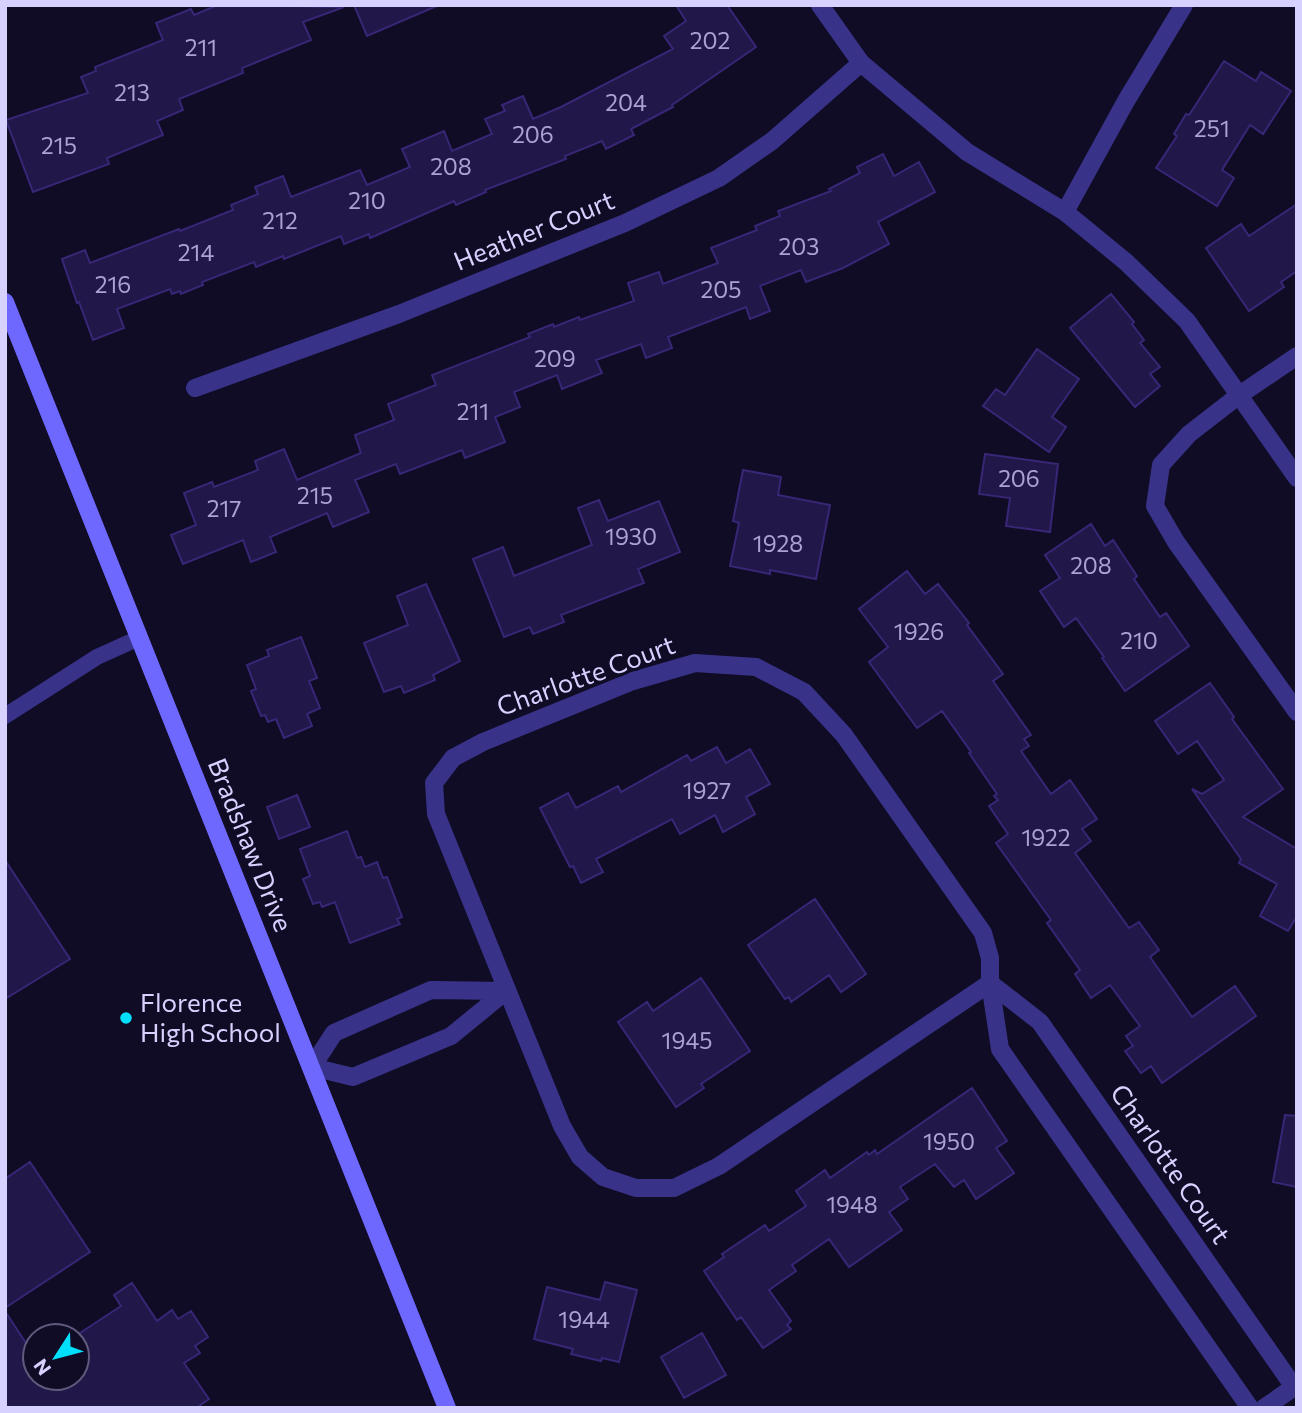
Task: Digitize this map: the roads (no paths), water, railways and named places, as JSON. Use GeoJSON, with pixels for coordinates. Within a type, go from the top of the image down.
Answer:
{"type":"FeatureCollection","features":[{"type":"Feature","properties":{"kind":"street"},"geometry":{"type":"LineString","coordinates":[[820,5],[861,63],[967,152],[1065,212],[1126,262],[1187,321],[1297,478]]}},
{"type":"Feature","properties":{"kind":"street"},"geometry":{"type":"LineString","coordinates":[[1065,212],[1126,101],[1184,5]]}},
{"type":"Feature","properties":{"kind":"street","name":"Heather Court"},"geometry":{"type":"LineString","coordinates":[[195,388],[399,314],[625,223],[719,178],[772,141],[861,63]]}},
{"type":"Feature","properties":{"kind":"street","name":"Bradshaw Drive"},"geometry":{"type":"LineString","coordinates":[[5,302],[447,1408]]}},
{"type":"Feature","properties":{"kind":"street"},"geometry":{"type":"LineString","coordinates":[[1297,356],[1238,396],[1189,434],[1161,465],[1155,506],[1176,542],[1297,712]]}},
{"type":"Feature","properties":{"kind":"street","name":"Charlotte Court"},"geometry":{"type":"LineString","coordinates":[[990,984],[719,1166],[674,1188],[636,1188],[625,1185],[603,1177],[580,1157],[562,1126],[436,814],[435,783],[453,758],[483,742],[633,681],[695,663],[756,667],[804,692],[836,726],[983,933],[990,958],[990,984],[1000,1049],[1250,1408]]}},
{"type":"Feature","properties":{"kind":"street","name":"Charlotte Court"},"geometry":{"type":"LineString","coordinates":[[990,984],[1040,1022],[1295,1386]]}},
{"type":"Feature","properties":{"kind":"street"},"geometry":{"type":"LineString","coordinates":[[431,990],[506,991],[451,1036],[353,1077],[312,1067],[334,1033],[431,990]]}},
{"type":"Feature","properties":{"kind":"street"},"geometry":{"type":"LineString","coordinates":[[1264,1408],[1295,1386]]}},
{"type":"Feature","properties":{"kind":"lane"},"geometry":{"type":"LineString","coordinates":[[5,716],[97,657],[139,638]]}},
{"type":"Feature","properties":{"kind":"place","name":"Florence High School"},"geometry":{"type":"Point","coordinates":[126,1018]}}]}
